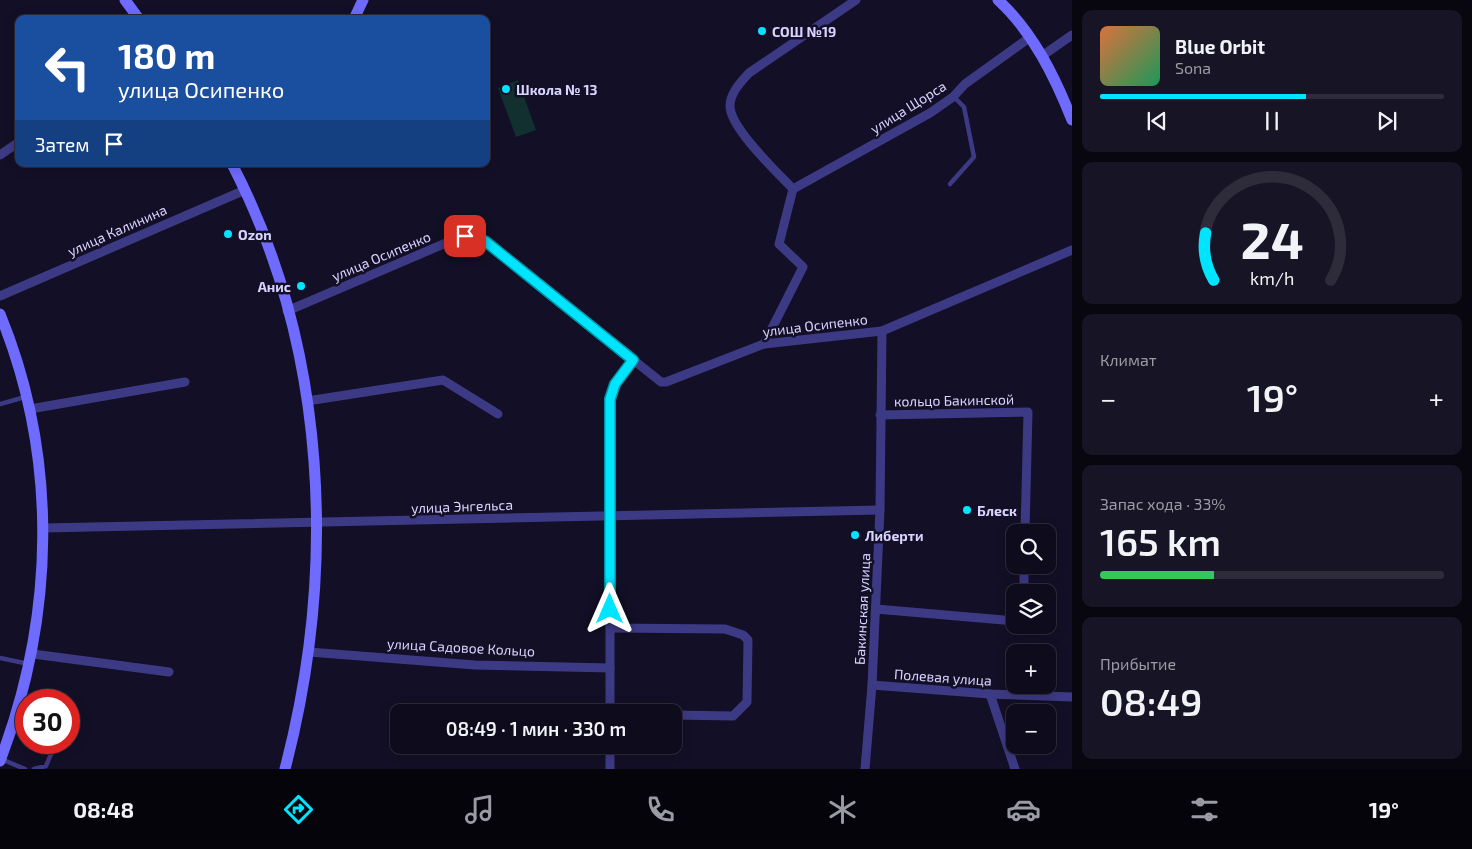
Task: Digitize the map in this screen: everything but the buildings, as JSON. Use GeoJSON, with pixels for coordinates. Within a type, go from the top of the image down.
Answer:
{"type":"FeatureCollection","features":[{"type":"Feature","properties":{"kind":"main road"},"geometry":{"type":"LineString","coordinates":[[356,15],[363,0]]}},
{"type":"Feature","properties":{"kind":"main road"},"geometry":{"type":"LineString","coordinates":[[998,0],[1042,56],[1059,87],[1072,120]]}},
{"type":"Feature","properties":{"kind":"main road"},"geometry":{"type":"LineString","coordinates":[[129,1],[137,15]]}},
{"type":"Feature","properties":{"kind":"main road"},"geometry":{"type":"LineString","coordinates":[[234,167],[245,190],[271,256],[287,311],[307,401],[314,464],[317,524],[316,588],[310,652],[302,700],[286,769]]}},
{"type":"Feature","properties":{"kind":"main road"},"geometry":{"type":"LineString","coordinates":[[0,314],[15,353],[30,410],[40,468],[44,528],[42,591],[31,659],[14,724],[0,760]]}},
{"type":"Feature","properties":{"kind":"street"},"geometry":{"type":"LineString","coordinates":[[764,344],[802,267],[779,244],[793,189],[748,141],[730,108],[731,99],[749,73],[856,0]]}},
{"type":"Feature","properties":{"kind":"street"},"geometry":{"type":"LineString","coordinates":[[1042,56],[1072,34]]}},
{"type":"Feature","properties":{"kind":"street","name":"улица Щорса"},"geometry":{"type":"LineString","coordinates":[[793,189],[930,113],[953,97],[965,84],[1029,38]]}},
{"type":"Feature","properties":{"kind":"street"},"geometry":{"type":"LineString","coordinates":[[0,155],[15,145]]}},
{"type":"Feature","properties":{"kind":"street","name":"улица Калинина"},"geometry":{"type":"LineString","coordinates":[[0,296],[245,190]]}},
{"type":"Feature","properties":{"kind":"street","name":"улица Осипенко"},"geometry":{"type":"LineString","coordinates":[[287,311],[460,237],[472,236],[485,241],[661,382],[666,382],[764,344],[882,331],[1072,250]]}},
{"type":"Feature","properties":{"kind":"street","name":"Бакинская улица"},"geometry":{"type":"LineString","coordinates":[[865,769],[872,686],[880,510],[882,331]]}},
{"type":"Feature","properties":{"kind":"street"},"geometry":{"type":"LineString","coordinates":[[610,704],[610,399],[615,384],[633,360]]}},
{"type":"Feature","properties":{"kind":"street"},"geometry":{"type":"LineString","coordinates":[[307,401],[443,380],[498,414]]}},
{"type":"Feature","properties":{"kind":"street"},"geometry":{"type":"LineString","coordinates":[[30,410],[185,382]]}},
{"type":"Feature","properties":{"kind":"street","name":"кольцо Бакинской"},"geometry":{"type":"LineString","coordinates":[[880,415],[1028,412],[1025,524]]}},
{"type":"Feature","properties":{"kind":"street","name":"улица Энгельса"},"geometry":{"type":"LineString","coordinates":[[44,528],[317,524],[610,515],[880,510]]}},
{"type":"Feature","properties":{"kind":"street"},"geometry":{"type":"LineString","coordinates":[[876,609],[1006,620]]}},
{"type":"Feature","properties":{"kind":"street"},"geometry":{"type":"LineString","coordinates":[[610,628],[725,629],[743,635],[748,640],[747,702],[733,716],[682,715]]}},
{"type":"Feature","properties":{"kind":"street","name":"улица Садовое Кольцо"},"geometry":{"type":"LineString","coordinates":[[310,652],[475,665],[610,668]]}},
{"type":"Feature","properties":{"kind":"street"},"geometry":{"type":"LineString","coordinates":[[31,659],[169,672]]}},
{"type":"Feature","properties":{"kind":"street","name":"Полевая улица"},"geometry":{"type":"LineString","coordinates":[[872,686],[990,694],[1072,697]]}},
{"type":"Feature","properties":{"kind":"street"},"geometry":{"type":"LineString","coordinates":[[990,694],[1015,769]]}},
{"type":"Feature","properties":{"kind":"street"},"geometry":{"type":"LineString","coordinates":[[610,754],[610,769]]}},
{"type":"Feature","properties":{"kind":"lane"},"geometry":{"type":"LineString","coordinates":[[950,184],[974,158],[964,107],[953,97]]}},
{"type":"Feature","properties":{"kind":"lane"},"geometry":{"type":"LineString","coordinates":[[0,404],[27,397]]}},
{"type":"Feature","properties":{"kind":"lane"},"geometry":{"type":"LineString","coordinates":[[0,658],[31,659]]}},
{"type":"Feature","properties":{"kind":"lane"},"geometry":{"type":"LineString","coordinates":[[34,769],[46,766],[51,754]]}},
{"type":"Feature","properties":{"kind":"lane"},"geometry":{"type":"LineString","coordinates":[[0,760],[25,769]]}},
{"type":"Feature","properties":{"kind":"green space"},"geometry":{"type":"Polygon","coordinates":[[[518,80],[536,130],[516,137],[498,88],[518,80]]]}},
{"type":"Feature","properties":{"kind":"place","name":"СОШ №19"},"geometry":{"type":"Point","coordinates":[762,31]}},
{"type":"Feature","properties":{"kind":"place","name":"Школа № 13"},"geometry":{"type":"Point","coordinates":[506,89]}},
{"type":"Feature","properties":{"kind":"place","name":"Ozon"},"geometry":{"type":"Point","coordinates":[228,234]}},
{"type":"Feature","properties":{"kind":"place","name":"Анис"},"geometry":{"type":"Point","coordinates":[301,286]}},
{"type":"Feature","properties":{"kind":"place","name":"Блеск"},"geometry":{"type":"Point","coordinates":[967,510]}},
{"type":"Feature","properties":{"kind":"place","name":"Либерти"},"geometry":{"type":"Point","coordinates":[855,535]}},
{"type":"Feature","properties":{"kind":"route"},"geometry":{"type":"LineString","coordinates":[[465,236],[472,236],[485,241],[633,360],[615,384],[610,399],[610,609]]}}]}
